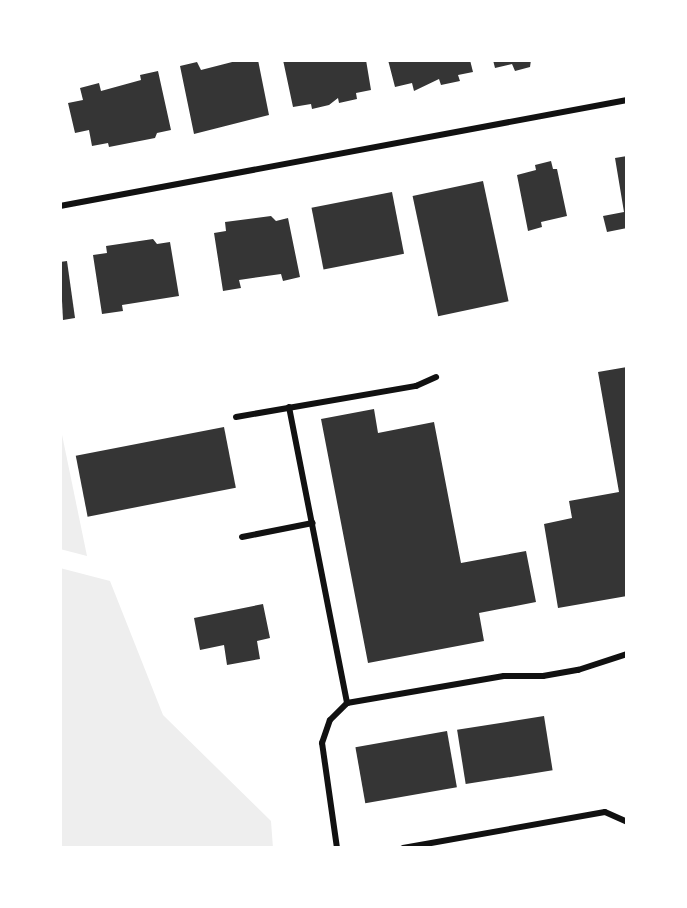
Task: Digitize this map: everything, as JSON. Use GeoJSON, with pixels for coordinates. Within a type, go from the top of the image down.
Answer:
{"type":"FeatureCollection","features":[{"type":"Feature","properties":{"kind":"street"},"geometry":{"type":"LineString","coordinates":[[60,206],[627,100]]}},
{"type":"Feature","properties":{"kind":"street"},"geometry":{"type":"LineString","coordinates":[[236,417],[416,386],[436,376]]}},
{"type":"Feature","properties":{"kind":"street"},"geometry":{"type":"LineString","coordinates":[[289,407],[347,703]]}},
{"type":"Feature","properties":{"kind":"street"},"geometry":{"type":"LineString","coordinates":[[242,537],[313,523]]}},
{"type":"Feature","properties":{"kind":"street"},"geometry":{"type":"LineString","coordinates":[[337,848],[322,743],[330,720],[347,703],[504,676],[543,676],[578,670],[627,654]]}},
{"type":"Feature","properties":{"kind":"street"},"geometry":{"type":"LineString","coordinates":[[403,848],[605,812],[627,822]]}},
{"type":"Feature","properties":{"kind":"shaded area"},"geometry":{"type":"Polygon","coordinates":[[[60,425],[87,556],[60,549],[60,425]]]}},
{"type":"Feature","properties":{"kind":"shaded area"},"geometry":{"type":"Polygon","coordinates":[[[60,568],[110,581],[163,715],[271,821],[273,848],[60,848],[60,568]]]}},
{"type":"Feature","properties":{"kind":"building"},"geometry":{"type":"Polygon","coordinates":[[[240,60],[258,60],[269,115],[194,134],[180,66],[197,62],[201,70],[240,60]]]}},
{"type":"Feature","properties":{"kind":"building"},"geometry":{"type":"Polygon","coordinates":[[[283,60],[366,60],[371,90],[356,93],[357,99],[339,103],[338,98],[329,105],[312,109],[311,104],[293,107],[283,60]]]}},
{"type":"Feature","properties":{"kind":"building"},"geometry":{"type":"Polygon","coordinates":[[[388,60],[470,60],[473,72],[458,75],[460,81],[441,85],[439,79],[414,91],[412,83],[395,87],[388,60]]]}},
{"type":"Feature","properties":{"kind":"building"},"geometry":{"type":"Polygon","coordinates":[[[493,60],[531,60],[530,67],[515,71],[512,64],[495,68],[493,60]]]}},
{"type":"Feature","properties":{"kind":"building"},"geometry":{"type":"Polygon","coordinates":[[[158,71],[171,130],[157,133],[155,138],[109,147],[108,143],[92,146],[89,130],[75,133],[68,103],[83,100],[80,88],[99,83],[101,91],[141,80],[140,75],[158,71]]]}},
{"type":"Feature","properties":{"kind":"building"},"geometry":{"type":"Polygon","coordinates":[[[627,156],[627,228],[607,232],[603,216],[624,212],[615,158],[627,156]]]}},
{"type":"Feature","properties":{"kind":"building"},"geometry":{"type":"Polygon","coordinates":[[[551,161],[553,169],[557,169],[567,216],[541,222],[542,227],[528,231],[517,175],[536,170],[535,165],[551,161]]]}},
{"type":"Feature","properties":{"kind":"building"},"geometry":{"type":"Polygon","coordinates":[[[483,181],[509,301],[438,316],[413,196],[483,181]]]}},
{"type":"Feature","properties":{"kind":"building"},"geometry":{"type":"Polygon","coordinates":[[[392,192],[404,254],[324,269],[312,208],[392,192]]]}},
{"type":"Feature","properties":{"kind":"building"},"geometry":{"type":"Polygon","coordinates":[[[271,216],[276,221],[288,218],[300,277],[283,281],[281,274],[239,280],[241,288],[223,291],[214,233],[226,231],[225,222],[271,216]]]}},
{"type":"Feature","properties":{"kind":"building"},"geometry":{"type":"Polygon","coordinates":[[[153,239],[157,244],[170,242],[179,296],[122,305],[123,311],[102,314],[93,255],[107,253],[106,246],[153,239]]]}},
{"type":"Feature","properties":{"kind":"building"},"geometry":{"type":"Polygon","coordinates":[[[67,261],[75,318],[63,320],[60,262],[67,261]]]}},
{"type":"Feature","properties":{"kind":"building"},"geometry":{"type":"Polygon","coordinates":[[[627,367],[627,596],[558,608],[544,524],[572,518],[569,501],[619,492],[598,372],[627,367]]]}},
{"type":"Feature","properties":{"kind":"building"},"geometry":{"type":"Polygon","coordinates":[[[374,409],[378,433],[434,422],[461,563],[526,551],[536,602],[479,613],[484,641],[368,663],[321,419],[374,409]]]}},
{"type":"Feature","properties":{"kind":"building"},"geometry":{"type":"Polygon","coordinates":[[[224,427],[236,488],[88,517],[76,456],[224,427]]]}},
{"type":"Feature","properties":{"kind":"building"},"geometry":{"type":"Polygon","coordinates":[[[263,604],[270,638],[257,641],[260,659],[227,665],[224,645],[200,650],[194,618],[263,604]]]}},
{"type":"Feature","properties":{"kind":"building"},"geometry":{"type":"Polygon","coordinates":[[[544,716],[553,770],[466,784],[457,730],[544,716]]]}},
{"type":"Feature","properties":{"kind":"building"},"geometry":{"type":"Polygon","coordinates":[[[447,731],[457,787],[365,803],[355,747],[447,731]]]}}]}
